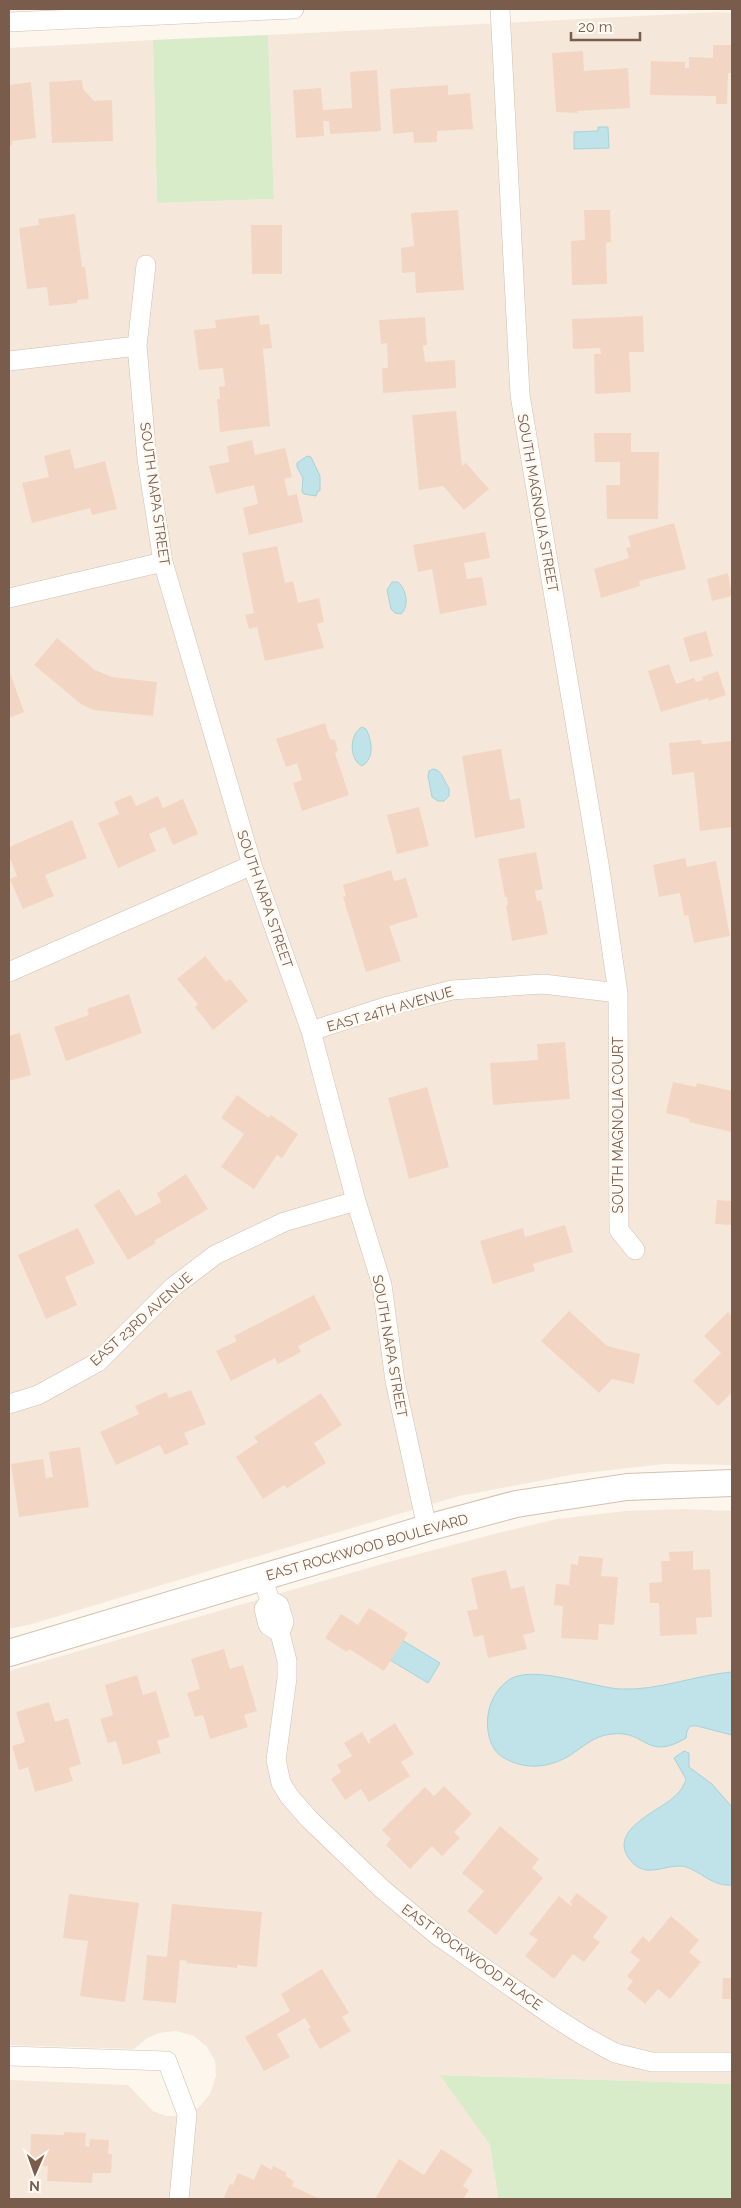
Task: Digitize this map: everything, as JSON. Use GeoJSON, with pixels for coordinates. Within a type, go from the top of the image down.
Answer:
{"type":"FeatureCollection","features":[{"type":"Feature","properties":{"kind":"street"},"geometry":{"type":"LineString","coordinates":[[9,22],[294,9]]}},
{"type":"Feature","properties":{"kind":"street","name":"SOUTH MAGNOLIA STREET"},"geometry":{"type":"LineString","coordinates":[[500,9],[520,395],[600,870],[618,994]]}},
{"type":"Feature","properties":{"kind":"street","name":"SOUTH NAPA STREET"},"geometry":{"type":"LineString","coordinates":[[146,265],[137,346],[147,459],[163,562],[252,865],[311,1031],[356,1201],[382,1285],[395,1380],[426,1528]]}},
{"type":"Feature","properties":{"kind":"street"},"geometry":{"type":"LineString","coordinates":[[9,361],[137,346]]}},
{"type":"Feature","properties":{"kind":"street"},"geometry":{"type":"LineString","coordinates":[[9,598],[163,562]]}},
{"type":"Feature","properties":{"kind":"street"},"geometry":{"type":"LineString","coordinates":[[9,972],[252,865]]}},
{"type":"Feature","properties":{"kind":"street","name":"EAST 24TH AVENUE"},"geometry":{"type":"LineString","coordinates":[[311,1031],[452,990],[543,984],[618,994]]}},
{"type":"Feature","properties":{"kind":"street","name":"SOUTH MAGNOLIA COURT"},"geometry":{"type":"LineString","coordinates":[[618,994],[619,1230],[636,1250]]}},
{"type":"Feature","properties":{"kind":"street","name":"EAST 23RD AVENUE"},"geometry":{"type":"LineString","coordinates":[[9,1404],[38,1395],[98,1362],[174,1287],[214,1256],[284,1222],[356,1201]]}},
{"type":"Feature","properties":{"kind":"street","name":"EAST ROCKWOOD BOULEVARD"},"geometry":{"type":"LineString","coordinates":[[9,1653],[266,1589],[426,1528],[516,1504],[627,1487],[732,1483]]}},
{"type":"Feature","properties":{"kind":"street","name":"EAST ROCKWOOD PLACE"},"geometry":{"type":"LineString","coordinates":[[266,1589],[264,1609],[268,1626],[280,1634],[287,1661],[287,1678],[276,1760],[280,1783],[299,1808],[402,1907],[437,1935],[554,2017],[608,2048],[630,2057],[652,2062],[732,2062]]}},
{"type":"Feature","properties":{"kind":"street"},"geometry":{"type":"LineString","coordinates":[[9,2056],[167,2061],[187,2114],[179,2199]]}},
{"type":"Feature","properties":{"kind":"shaded area"},"geometry":{"type":"Polygon","coordinates":[[[716,12],[732,13],[732,1465],[664,1464],[576,1474],[459,1496],[32,1624],[9,1629],[9,48],[153,40],[157,203],[274,199],[268,35],[716,12]]]}},
{"type":"Feature","properties":{"kind":"shaded area"},"geometry":{"type":"Polygon","coordinates":[[[682,1509],[732,1511],[732,2084],[441,2075],[490,2145],[498,2199],[9,2199],[9,2080],[128,2085],[153,2111],[166,2116],[177,2116],[192,2113],[201,2105],[210,2094],[216,2076],[215,2061],[207,2047],[194,2036],[176,2031],[159,2033],[147,2038],[134,2049],[9,2045],[9,1671],[396,1560],[498,1533],[557,1519],[625,1511],[682,1509]]]}},
{"type":"Feature","properties":{"kind":"green space"},"geometry":{"type":"Polygon","coordinates":[[[268,35],[274,199],[157,203],[153,40],[268,35]]]}},
{"type":"Feature","properties":{"kind":"green space"},"geometry":{"type":"Polygon","coordinates":[[[440,2075],[732,2084],[732,2199],[498,2199],[490,2145],[440,2075]]]}},
{"type":"Feature","properties":{"kind":"water"},"geometry":{"type":"Polygon","coordinates":[[[598,127],[608,127],[609,148],[574,149],[574,132],[598,131],[598,127]]]}},
{"type":"Feature","properties":{"kind":"water"},"geometry":{"type":"Polygon","coordinates":[[[307,456],[311,457],[320,476],[320,491],[318,491],[316,496],[302,492],[303,478],[297,463],[307,456]]]}},
{"type":"Feature","properties":{"kind":"water"},"geometry":{"type":"Polygon","coordinates":[[[392,582],[398,582],[405,593],[406,602],[404,611],[401,614],[395,613],[391,609],[387,590],[392,582]]]}},
{"type":"Feature","properties":{"kind":"water"},"geometry":{"type":"Polygon","coordinates":[[[362,727],[366,729],[368,734],[371,754],[362,766],[355,758],[352,747],[355,735],[362,727]]]}},
{"type":"Feature","properties":{"kind":"water"},"geometry":{"type":"Polygon","coordinates":[[[433,769],[439,771],[449,788],[449,796],[444,801],[438,801],[432,797],[428,776],[429,771],[433,769]]]}},
{"type":"Feature","properties":{"kind":"water"},"geometry":{"type":"Polygon","coordinates":[[[402,1640],[440,1663],[428,1683],[390,1660],[402,1640]]]}},
{"type":"Feature","properties":{"kind":"water"},"geometry":{"type":"Polygon","coordinates":[[[732,1672],[732,1735],[690,1726],[686,1738],[673,1745],[662,1747],[647,1744],[633,1736],[612,1734],[595,1739],[561,1760],[535,1766],[517,1764],[501,1756],[494,1748],[489,1737],[487,1720],[493,1699],[507,1681],[523,1675],[536,1674],[620,1689],[634,1689],[732,1672]]]}},
{"type":"Feature","properties":{"kind":"water"},"geometry":{"type":"Polygon","coordinates":[[[684,1751],[689,1753],[689,1767],[712,1784],[732,1807],[732,1885],[717,1883],[686,1867],[643,1869],[632,1862],[624,1847],[625,1838],[631,1829],[682,1789],[686,1779],[674,1758],[684,1751]]]}},
{"type":"Feature","properties":{"kind":"building"},"geometry":{"type":"Polygon","coordinates":[[[713,45],[732,45],[732,73],[728,73],[727,104],[716,104],[716,96],[650,95],[651,61],[685,62],[685,68],[689,68],[689,57],[713,58],[713,45]]]}},
{"type":"Feature","properties":{"kind":"building"},"geometry":{"type":"Polygon","coordinates":[[[583,51],[584,71],[628,68],[630,108],[577,111],[578,113],[556,112],[552,53],[583,51]]]}},
{"type":"Feature","properties":{"kind":"building"},"geometry":{"type":"Polygon","coordinates":[[[377,70],[381,131],[330,134],[329,121],[323,121],[324,136],[296,138],[293,90],[321,88],[323,110],[352,108],[350,72],[377,70]]]}},
{"type":"Feature","properties":{"kind":"building"},"geometry":{"type":"Polygon","coordinates":[[[82,80],[83,89],[94,101],[112,100],[113,141],[52,143],[49,82],[82,80]]]}},
{"type":"Feature","properties":{"kind":"building"},"geometry":{"type":"Polygon","coordinates":[[[31,82],[36,138],[12,141],[12,145],[9,146],[9,85],[31,82]]]}},
{"type":"Feature","properties":{"kind":"building"},"geometry":{"type":"Polygon","coordinates":[[[448,85],[448,95],[470,93],[473,129],[437,131],[437,142],[414,143],[413,132],[393,134],[390,89],[448,85]]]}},
{"type":"Feature","properties":{"kind":"building"},"geometry":{"type":"Polygon","coordinates":[[[458,210],[464,290],[416,293],[415,272],[402,273],[401,248],[414,246],[411,213],[458,210]]]}},
{"type":"Feature","properties":{"kind":"building"},"geometry":{"type":"Polygon","coordinates":[[[584,210],[610,210],[611,242],[606,243],[607,284],[572,285],[571,241],[585,240],[584,210]]]}},
{"type":"Feature","properties":{"kind":"building"},"geometry":{"type":"Polygon","coordinates":[[[75,214],[82,267],[85,267],[89,299],[77,300],[77,303],[49,306],[47,287],[27,289],[19,228],[39,225],[38,219],[75,214]]]}},
{"type":"Feature","properties":{"kind":"building"},"geometry":{"type":"Polygon","coordinates":[[[251,225],[282,225],[282,274],[252,274],[251,225]]]}},
{"type":"Feature","properties":{"kind":"building"},"geometry":{"type":"Polygon","coordinates":[[[259,315],[260,325],[269,324],[272,348],[263,349],[270,426],[220,432],[217,399],[220,399],[219,387],[225,386],[223,368],[199,370],[194,330],[216,328],[215,320],[259,315]]]}},
{"type":"Feature","properties":{"kind":"building"},"geometry":{"type":"Polygon","coordinates":[[[643,316],[644,352],[629,352],[631,392],[595,394],[594,354],[601,354],[600,348],[573,349],[572,319],[643,316]]]}},
{"type":"Feature","properties":{"kind":"building"},"geometry":{"type":"Polygon","coordinates":[[[425,317],[427,345],[423,345],[425,362],[455,360],[456,388],[383,393],[382,368],[388,368],[387,343],[381,344],[379,320],[425,317]]]}},
{"type":"Feature","properties":{"kind":"building"},"geometry":{"type":"Polygon","coordinates":[[[456,411],[462,466],[466,463],[489,489],[464,510],[443,486],[419,490],[412,415],[456,411]]]}},
{"type":"Feature","properties":{"kind":"building"},"geometry":{"type":"Polygon","coordinates":[[[594,433],[631,433],[631,452],[659,452],[658,519],[607,519],[606,485],[620,485],[620,462],[595,462],[594,433]]]}},
{"type":"Feature","properties":{"kind":"building"},"geometry":{"type":"Polygon","coordinates":[[[252,440],[255,455],[285,448],[292,477],[284,479],[288,496],[297,494],[303,522],[249,535],[243,508],[258,504],[254,485],[216,494],[209,466],[229,462],[227,446],[252,440]]]}},
{"type":"Feature","properties":{"kind":"building"},"geometry":{"type":"Polygon","coordinates":[[[70,449],[75,469],[105,461],[117,509],[92,515],[90,508],[32,523],[22,483],[49,477],[44,456],[70,449]]]}},
{"type":"Feature","properties":{"kind":"building"},"geometry":{"type":"Polygon","coordinates":[[[674,523],[686,569],[639,581],[640,586],[601,598],[594,569],[629,558],[626,548],[631,547],[628,536],[674,523]]]}},
{"type":"Feature","properties":{"kind":"building"},"geometry":{"type":"Polygon","coordinates":[[[485,532],[490,558],[464,563],[467,579],[482,577],[487,605],[440,614],[432,569],[418,572],[413,545],[485,532]]]}},
{"type":"Feature","properties":{"kind":"building"},"geometry":{"type":"Polygon","coordinates":[[[277,546],[285,583],[293,581],[298,603],[319,598],[324,622],[317,624],[324,648],[265,661],[257,627],[249,629],[245,615],[254,613],[242,553],[277,546]]]}},
{"type":"Feature","properties":{"kind":"building"},"geometry":{"type":"Polygon","coordinates":[[[728,573],[732,596],[712,601],[707,579],[728,573]]]}},
{"type":"Feature","properties":{"kind":"building"},"geometry":{"type":"Polygon","coordinates":[[[706,631],[713,656],[690,662],[683,638],[706,631]]]}},
{"type":"Feature","properties":{"kind":"building"},"geometry":{"type":"Polygon","coordinates":[[[57,638],[95,670],[112,677],[157,682],[153,716],[94,710],[81,704],[34,665],[57,638]]]}},
{"type":"Feature","properties":{"kind":"building"},"geometry":{"type":"Polygon","coordinates":[[[669,664],[676,684],[694,678],[696,682],[703,680],[702,677],[718,671],[726,695],[709,701],[708,698],[661,712],[648,671],[669,664]]]}},
{"type":"Feature","properties":{"kind":"building"},"geometry":{"type":"Polygon","coordinates":[[[9,670],[24,712],[9,718],[9,670]]]}},
{"type":"Feature","properties":{"kind":"building"},"geometry":{"type":"Polygon","coordinates":[[[325,723],[330,739],[335,740],[338,750],[335,753],[349,795],[302,811],[293,783],[302,780],[297,763],[286,767],[276,739],[325,723]]]}},
{"type":"Feature","properties":{"kind":"building"},"geometry":{"type":"Polygon","coordinates":[[[701,740],[702,744],[732,741],[732,827],[700,831],[694,772],[672,775],[669,743],[701,740]]]}},
{"type":"Feature","properties":{"kind":"building"},"geometry":{"type":"Polygon","coordinates":[[[501,749],[510,800],[520,798],[525,828],[475,838],[462,756],[501,749]]]}},
{"type":"Feature","properties":{"kind":"building"},"geometry":{"type":"Polygon","coordinates":[[[131,795],[136,806],[158,796],[163,808],[183,799],[198,834],[173,845],[165,827],[149,834],[156,851],[118,868],[98,823],[119,814],[114,802],[131,795]]]}},
{"type":"Feature","properties":{"kind":"building"},"geometry":{"type":"Polygon","coordinates":[[[419,807],[429,846],[397,854],[387,815],[419,807]]]}},
{"type":"Feature","properties":{"kind":"building"},"geometry":{"type":"Polygon","coordinates":[[[72,820],[87,858],[45,875],[54,896],[23,909],[10,879],[17,876],[9,856],[9,847],[72,820]]]}},
{"type":"Feature","properties":{"kind":"building"},"geometry":{"type":"Polygon","coordinates":[[[536,852],[543,889],[535,891],[537,901],[541,900],[548,934],[512,941],[506,906],[508,905],[507,897],[505,897],[498,859],[536,852]]]}},
{"type":"Feature","properties":{"kind":"building"},"geometry":{"type":"Polygon","coordinates":[[[685,858],[687,867],[716,861],[730,936],[694,943],[688,915],[684,916],[680,893],[659,897],[653,865],[685,858]]]}},
{"type":"Feature","properties":{"kind":"building"},"geometry":{"type":"Polygon","coordinates":[[[391,870],[394,881],[406,878],[418,917],[389,926],[401,961],[366,972],[343,897],[346,896],[343,885],[391,870]]]}},
{"type":"Feature","properties":{"kind":"building"},"geometry":{"type":"Polygon","coordinates":[[[205,956],[226,982],[230,979],[248,1001],[213,1030],[195,1007],[198,1004],[177,979],[205,956]]]}},
{"type":"Feature","properties":{"kind":"building"},"geometry":{"type":"Polygon","coordinates":[[[129,994],[142,1033],[66,1061],[54,1027],[89,1015],[87,1009],[129,994]]]}},
{"type":"Feature","properties":{"kind":"building"},"geometry":{"type":"Polygon","coordinates":[[[20,1033],[31,1075],[9,1081],[9,1036],[20,1033]]]}},
{"type":"Feature","properties":{"kind":"building"},"geometry":{"type":"Polygon","coordinates":[[[565,1042],[570,1099],[493,1105],[490,1063],[538,1060],[537,1044],[565,1042]]]}},
{"type":"Feature","properties":{"kind":"building"},"geometry":{"type":"Polygon","coordinates":[[[673,1082],[696,1087],[697,1083],[732,1091],[732,1132],[689,1122],[690,1119],[666,1113],[673,1082]]]}},
{"type":"Feature","properties":{"kind":"building"},"geometry":{"type":"Polygon","coordinates":[[[427,1087],[449,1167],[409,1179],[388,1098],[427,1087]]]}},
{"type":"Feature","properties":{"kind":"building"},"geometry":{"type":"Polygon","coordinates":[[[237,1095],[269,1118],[271,1115],[298,1134],[282,1158],[277,1155],[254,1189],[221,1167],[244,1134],[221,1118],[237,1095]]]}},
{"type":"Feature","properties":{"kind":"building"},"geometry":{"type":"Polygon","coordinates":[[[186,1174],[208,1209],[154,1241],[156,1243],[128,1260],[94,1205],[119,1189],[136,1216],[161,1202],[157,1193],[186,1174]]]}},
{"type":"Feature","properties":{"kind":"building"},"geometry":{"type":"Polygon","coordinates":[[[717,1200],[732,1201],[732,1225],[715,1224],[717,1200]]]}},
{"type":"Feature","properties":{"kind":"building"},"geometry":{"type":"Polygon","coordinates":[[[565,1225],[573,1252],[533,1264],[535,1271],[493,1284],[480,1241],[523,1228],[525,1237],[565,1225]]]}},
{"type":"Feature","properties":{"kind":"building"},"geometry":{"type":"Polygon","coordinates":[[[78,1228],[95,1263],[65,1277],[77,1305],[46,1319],[18,1255],[78,1228]]]}},
{"type":"Feature","properties":{"kind":"building"},"geometry":{"type":"Polygon","coordinates":[[[314,1295],[331,1329],[298,1346],[301,1352],[278,1364],[275,1358],[231,1381],[216,1351],[237,1341],[234,1336],[314,1295]]]}},
{"type":"Feature","properties":{"kind":"building"},"geometry":{"type":"Polygon","coordinates":[[[569,1311],[607,1346],[640,1354],[634,1384],[612,1379],[599,1393],[541,1341],[569,1311]]]}},
{"type":"Feature","properties":{"kind":"building"},"geometry":{"type":"Polygon","coordinates":[[[728,1312],[732,1317],[732,1392],[718,1406],[693,1381],[721,1353],[704,1336],[728,1312]]]}},
{"type":"Feature","properties":{"kind":"building"},"geometry":{"type":"Polygon","coordinates":[[[191,1390],[206,1424],[184,1433],[189,1444],[165,1455],[160,1445],[116,1465],[100,1432],[139,1414],[135,1406],[166,1392],[169,1398],[191,1390]]]}},
{"type":"Feature","properties":{"kind":"building"},"geometry":{"type":"Polygon","coordinates":[[[321,1393],[342,1425],[314,1443],[326,1463],[287,1488],[284,1485],[263,1499],[236,1457],[258,1442],[254,1437],[321,1393]]]}},
{"type":"Feature","properties":{"kind":"building"},"geometry":{"type":"Polygon","coordinates":[[[80,1447],[89,1507],[19,1517],[11,1464],[43,1459],[46,1478],[53,1477],[49,1452],[80,1447]]]}},
{"type":"Feature","properties":{"kind":"building"},"geometry":{"type":"Polygon","coordinates":[[[693,1551],[693,1570],[710,1569],[712,1617],[696,1618],[697,1634],[660,1636],[659,1603],[650,1603],[649,1583],[662,1582],[661,1561],[670,1561],[669,1552],[693,1551]]]}},
{"type":"Feature","properties":{"kind":"building"},"geometry":{"type":"Polygon","coordinates":[[[579,1556],[603,1558],[601,1576],[618,1577],[614,1625],[599,1624],[598,1640],[561,1638],[563,1606],[554,1605],[556,1584],[569,1585],[571,1564],[578,1565],[579,1556]]]}},
{"type":"Feature","properties":{"kind":"building"},"geometry":{"type":"Polygon","coordinates":[[[506,1570],[511,1589],[524,1586],[535,1632],[523,1635],[527,1649],[488,1658],[483,1635],[474,1637],[467,1611],[478,1609],[471,1578],[506,1570]]]}},
{"type":"Feature","properties":{"kind":"building"},"geometry":{"type":"Polygon","coordinates":[[[369,1608],[408,1633],[384,1671],[349,1649],[347,1652],[325,1638],[341,1614],[358,1625],[369,1608]]]}},
{"type":"Feature","properties":{"kind":"building"},"geometry":{"type":"Polygon","coordinates":[[[224,1649],[230,1669],[243,1665],[257,1711],[244,1715],[248,1727],[210,1739],[203,1715],[195,1717],[187,1693],[200,1689],[191,1659],[224,1649]]]}},
{"type":"Feature","properties":{"kind":"building"},"geometry":{"type":"Polygon","coordinates":[[[137,1675],[143,1695],[156,1691],[170,1737],[157,1741],[161,1753],[123,1765],[116,1741],[108,1743],[100,1719],[113,1715],[105,1685],[137,1675]]]}},
{"type":"Feature","properties":{"kind":"building"},"geometry":{"type":"Polygon","coordinates":[[[49,1702],[55,1722],[68,1718],[81,1764],[69,1768],[73,1781],[35,1792],[28,1767],[19,1770],[12,1746],[25,1742],[16,1712],[49,1702]]]}},
{"type":"Feature","properties":{"kind":"building"},"geometry":{"type":"Polygon","coordinates":[[[395,1723],[414,1754],[401,1762],[410,1776],[369,1802],[361,1789],[345,1800],[331,1779],[341,1772],[337,1765],[352,1756],[344,1743],[362,1732],[369,1744],[371,1742],[369,1740],[395,1723]]]}},
{"type":"Feature","properties":{"kind":"building"},"geometry":{"type":"Polygon","coordinates":[[[444,1786],[472,1814],[454,1832],[460,1838],[442,1856],[432,1846],[410,1869],[386,1845],[391,1839],[382,1830],[425,1787],[434,1796],[444,1786]]]}},
{"type":"Feature","properties":{"kind":"building"},"geometry":{"type":"Polygon","coordinates":[[[500,1826],[539,1859],[532,1868],[543,1878],[496,1935],[467,1911],[484,1891],[462,1873],[500,1826]]]}},
{"type":"Feature","properties":{"kind":"building"},"geometry":{"type":"Polygon","coordinates":[[[577,1893],[608,1917],[593,1937],[600,1942],[584,1962],[573,1954],[554,1979],[525,1956],[538,1940],[529,1934],[559,1896],[571,1906],[570,1902],[577,1893]]]}},
{"type":"Feature","properties":{"kind":"building"},"geometry":{"type":"Polygon","coordinates":[[[69,1894],[139,1903],[125,2002],[80,1996],[88,1941],[63,1938],[69,1894]]]}},
{"type":"Feature","properties":{"kind":"building"},"geometry":{"type":"Polygon","coordinates":[[[172,1904],[262,1912],[257,1967],[237,1965],[237,1968],[186,1963],[187,1961],[180,1960],[176,2003],[143,2000],[147,1955],[167,1957],[172,1904]]]}},
{"type":"Feature","properties":{"kind":"building"},"geometry":{"type":"Polygon","coordinates":[[[671,1916],[699,1940],[689,1952],[701,1962],[670,1999],[658,1989],[645,2004],[627,1989],[633,1981],[627,1976],[640,1960],[630,1952],[643,1936],[649,1942],[671,1916]]]}},
{"type":"Feature","properties":{"kind":"building"},"geometry":{"type":"Polygon","coordinates":[[[322,1969],[349,2013],[342,2017],[351,2031],[320,2049],[308,2029],[311,2028],[305,2018],[277,2034],[290,2057],[264,2071],[245,2037],[290,2011],[281,1994],[322,1969]]]}},
{"type":"Feature","properties":{"kind":"building"},"geometry":{"type":"Polygon","coordinates":[[[723,1978],[732,1978],[732,1999],[722,1999],[723,1978]]]}},
{"type":"Feature","properties":{"kind":"building"},"geometry":{"type":"Polygon","coordinates":[[[64,2132],[86,2133],[85,2146],[89,2147],[90,2139],[109,2140],[108,2154],[112,2154],[111,2173],[93,2173],[92,2183],[47,2181],[48,2166],[30,2165],[31,2134],[64,2135],[64,2132]]]}},
{"type":"Feature","properties":{"kind":"building"},"geometry":{"type":"Polygon","coordinates":[[[441,2149],[473,2170],[463,2186],[469,2190],[463,2199],[375,2199],[399,2159],[424,2175],[441,2149]]]}},
{"type":"Feature","properties":{"kind":"building"},"geometry":{"type":"Polygon","coordinates":[[[261,2164],[272,2170],[273,2166],[287,2173],[285,2176],[294,2181],[292,2186],[318,2199],[226,2199],[224,2197],[230,2184],[233,2185],[238,2173],[254,2180],[261,2164]]]}}]}
